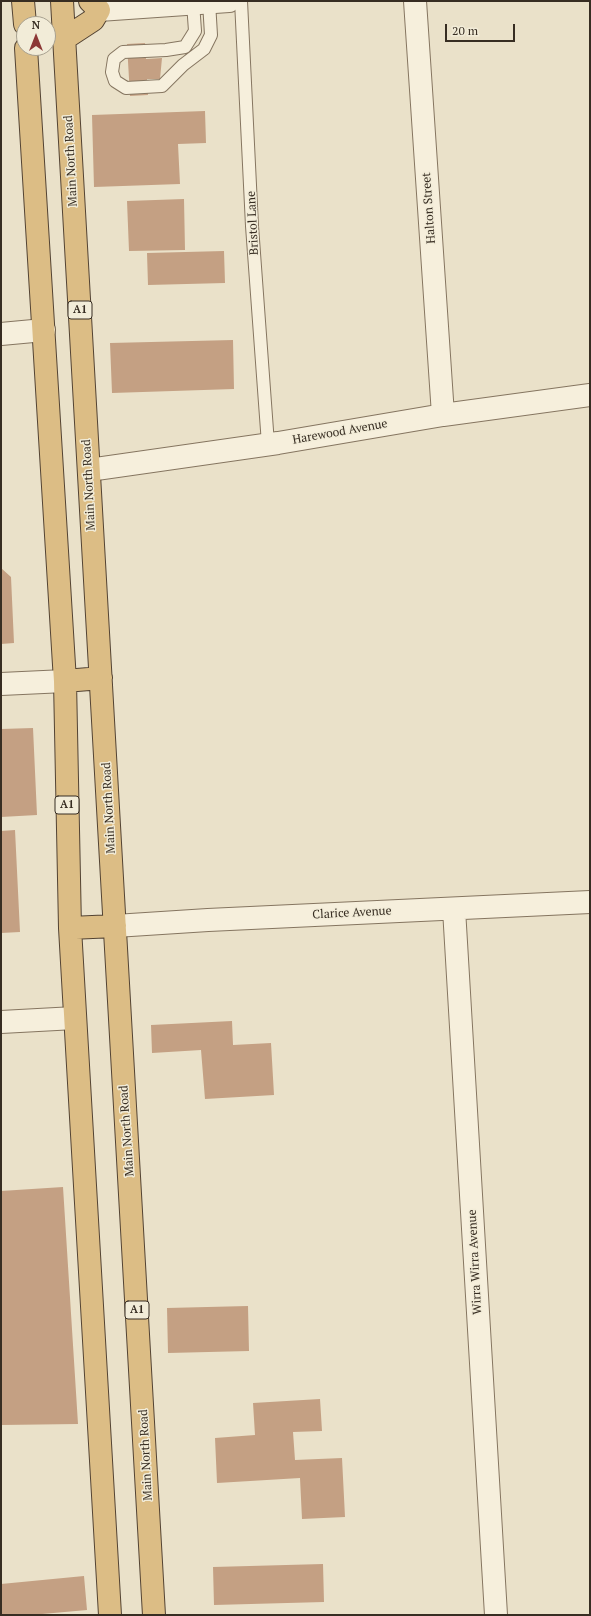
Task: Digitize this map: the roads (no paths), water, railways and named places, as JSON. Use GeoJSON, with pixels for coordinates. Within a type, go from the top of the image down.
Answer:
{"type":"FeatureCollection","features":[{"type":"Feature","properties":{"kind":"highway"},"geometry":{"type":"LineString","coordinates":[[23,1],[24,16]]}},
{"type":"Feature","properties":{"kind":"highway","name":"Main North Road"},"geometry":{"type":"LineString","coordinates":[[62,1],[154,1615]]}},
{"type":"Feature","properties":{"kind":"highway"},"geometry":{"type":"LineString","coordinates":[[64,39],[93,20],[94,6]]}},
{"type":"Feature","properties":{"kind":"highway","name":"A1"},"geometry":{"type":"LineString","coordinates":[[27,56],[65,681],[70,928],[110,1615]]}},
{"type":"Feature","properties":{"kind":"highway"},"geometry":{"type":"LineString","coordinates":[[65,681],[101,678]]}},
{"type":"Feature","properties":{"kind":"highway"},"geometry":{"type":"LineString","coordinates":[[70,928],[115,926]]}},
{"type":"Feature","properties":{"kind":"street","name":"Halton Street"},"geometry":{"type":"LineString","coordinates":[[415,1],[443,415]]}},
{"type":"Feature","properties":{"kind":"street"},"geometry":{"type":"LineString","coordinates":[[94,6],[210,2]]}},
{"type":"Feature","properties":{"kind":"street"},"geometry":{"type":"LineString","coordinates":[[1,334],[44,330]]}},
{"type":"Feature","properties":{"kind":"street","name":"Harewood Avenue"},"geometry":{"type":"LineString","coordinates":[[89,470],[268,444],[443,415],[590,395]]}},
{"type":"Feature","properties":{"kind":"street"},"geometry":{"type":"LineString","coordinates":[[1,684],[65,681]]}},
{"type":"Feature","properties":{"kind":"street","name":"Clarice Avenue"},"geometry":{"type":"LineString","coordinates":[[115,926],[208,920],[590,902]]}},
{"type":"Feature","properties":{"kind":"street","name":"Wirra Wirra Avenue"},"geometry":{"type":"LineString","coordinates":[[454,909],[496,1615]]}},
{"type":"Feature","properties":{"kind":"street"},"geometry":{"type":"LineString","coordinates":[[1,1022],[75,1018]]}},
{"type":"Feature","properties":{"kind":"lane","name":"Bristol Lane"},"geometry":{"type":"LineString","coordinates":[[241,1],[252,226],[268,444]]}},
{"type":"Feature","properties":{"kind":"lane"},"geometry":{"type":"LineString","coordinates":[[210,2],[211,34],[204,49],[183,65],[162,86],[126,88],[115,81],[112,72],[114,59],[123,52],[166,50],[185,47],[210,2]]}}]}
